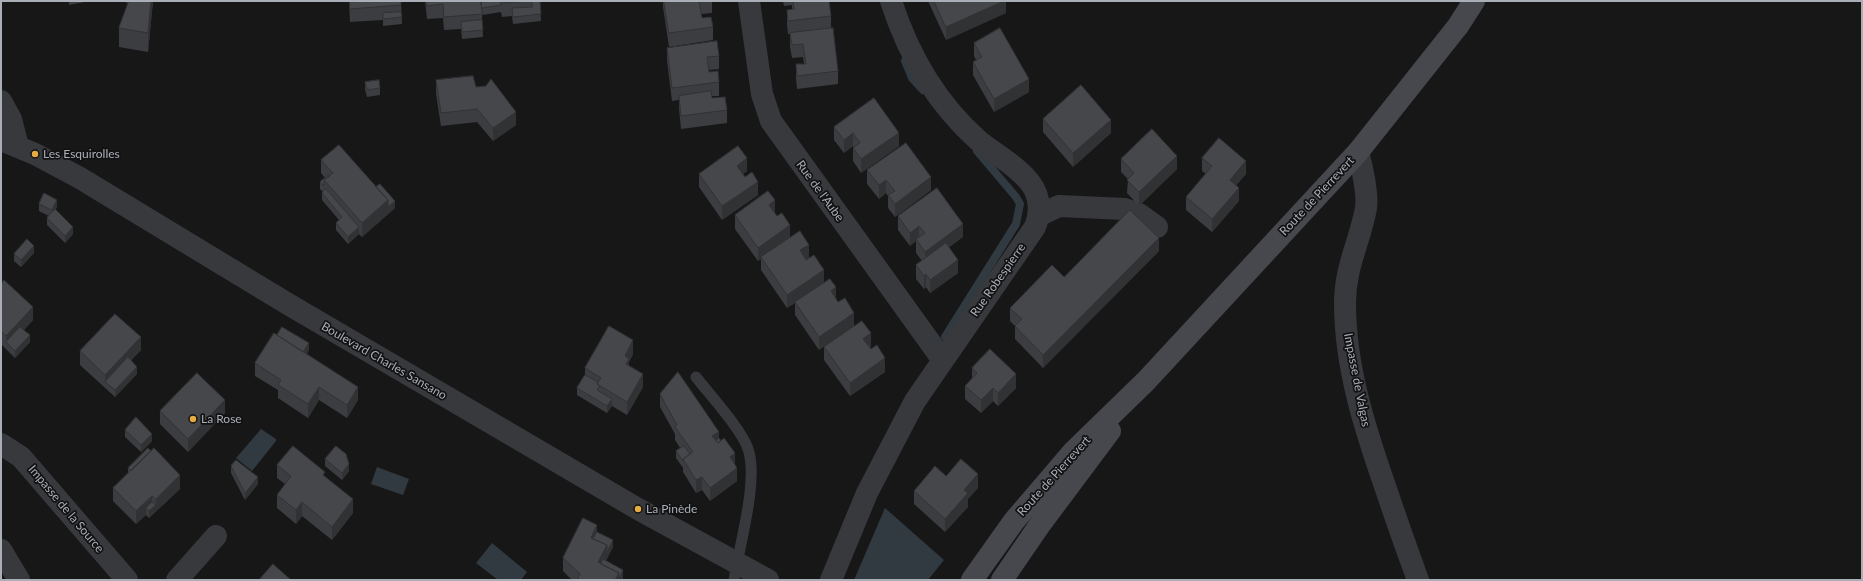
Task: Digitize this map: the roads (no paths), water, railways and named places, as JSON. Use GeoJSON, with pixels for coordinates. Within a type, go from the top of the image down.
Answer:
{"type":"FeatureCollection","features":[{"type":"Feature","properties":{"kind":"main road","name":"Route de Pierrevert"},"geometry":{"type":"LineString","coordinates":[[972,580],[1014,521],[1073,452],[1146,381],[1358,152],[1458,26],[1474,1]]}},
{"type":"Feature","properties":{"kind":"main road","name":"Route de Pierrevert"},"geometry":{"type":"LineString","coordinates":[[1002,580],[1039,526],[1146,381]]}},
{"type":"Feature","properties":{"kind":"street","name":"Rue de l'Aube"},"geometry":{"type":"LineString","coordinates":[[748,1],[762,94],[771,121],[942,359]]}},
{"type":"Feature","properties":{"kind":"street"},"geometry":{"type":"LineString","coordinates":[[891,1],[920,68],[936,92],[966,129],[1031,184],[1037,198],[1040,215],[1052,208],[1066,206],[1125,209],[1132,210],[1157,227]]}},
{"type":"Feature","properties":{"kind":"street"},"geometry":{"type":"LineString","coordinates":[[1,100],[11,119],[10,144]]}},
{"type":"Feature","properties":{"kind":"street","name":"Boulevard Charles Sansano"},"geometry":{"type":"LineString","coordinates":[[10,144],[80,178],[288,304],[638,509],[736,572],[768,580]]}},
{"type":"Feature","properties":{"kind":"street","name":"Impasse de Valgas"},"geometry":{"type":"LineString","coordinates":[[1358,152],[1362,168],[1366,207],[1346,278],[1345,303],[1348,345],[1367,435],[1399,532],[1418,580]]}},
{"type":"Feature","properties":{"kind":"street","name":"Rue Robespierre"},"geometry":{"type":"LineString","coordinates":[[831,580],[867,493],[918,395],[1035,227],[1040,215]]}},
{"type":"Feature","properties":{"kind":"street","name":"Impasse de la Source"},"geometry":{"type":"LineString","coordinates":[[1,444],[21,457],[127,580]]}},
{"type":"Feature","properties":{"kind":"street"},"geometry":{"type":"LineString","coordinates":[[177,580],[216,536]]}},
{"type":"Feature","properties":{"kind":"street"},"geometry":{"type":"LineString","coordinates":[[1,550],[19,580]]}},
{"type":"Feature","properties":{"kind":"lane"},"geometry":{"type":"LineString","coordinates":[[696,377],[741,436],[748,448],[752,463],[744,529],[736,572]]}},
{"type":"Feature","properties":{"kind":"waterway"},"geometry":{"type":"LineString","coordinates":[[905,61],[912,78],[923,90]]}},
{"type":"Feature","properties":{"kind":"waterway"},"geometry":{"type":"LineString","coordinates":[[945,337],[1016,224],[1020,204],[1016,197],[977,151]]}},
{"type":"Feature","properties":{"kind":"place","name":"Les Esquirolles"},"geometry":{"type":"Point","coordinates":[35,154]}},
{"type":"Feature","properties":{"kind":"place","name":"La Rose"},"geometry":{"type":"Point","coordinates":[193,419]}},
{"type":"Feature","properties":{"kind":"place","name":"La Pinède"},"geometry":{"type":"Point","coordinates":[638,509]}}]}
